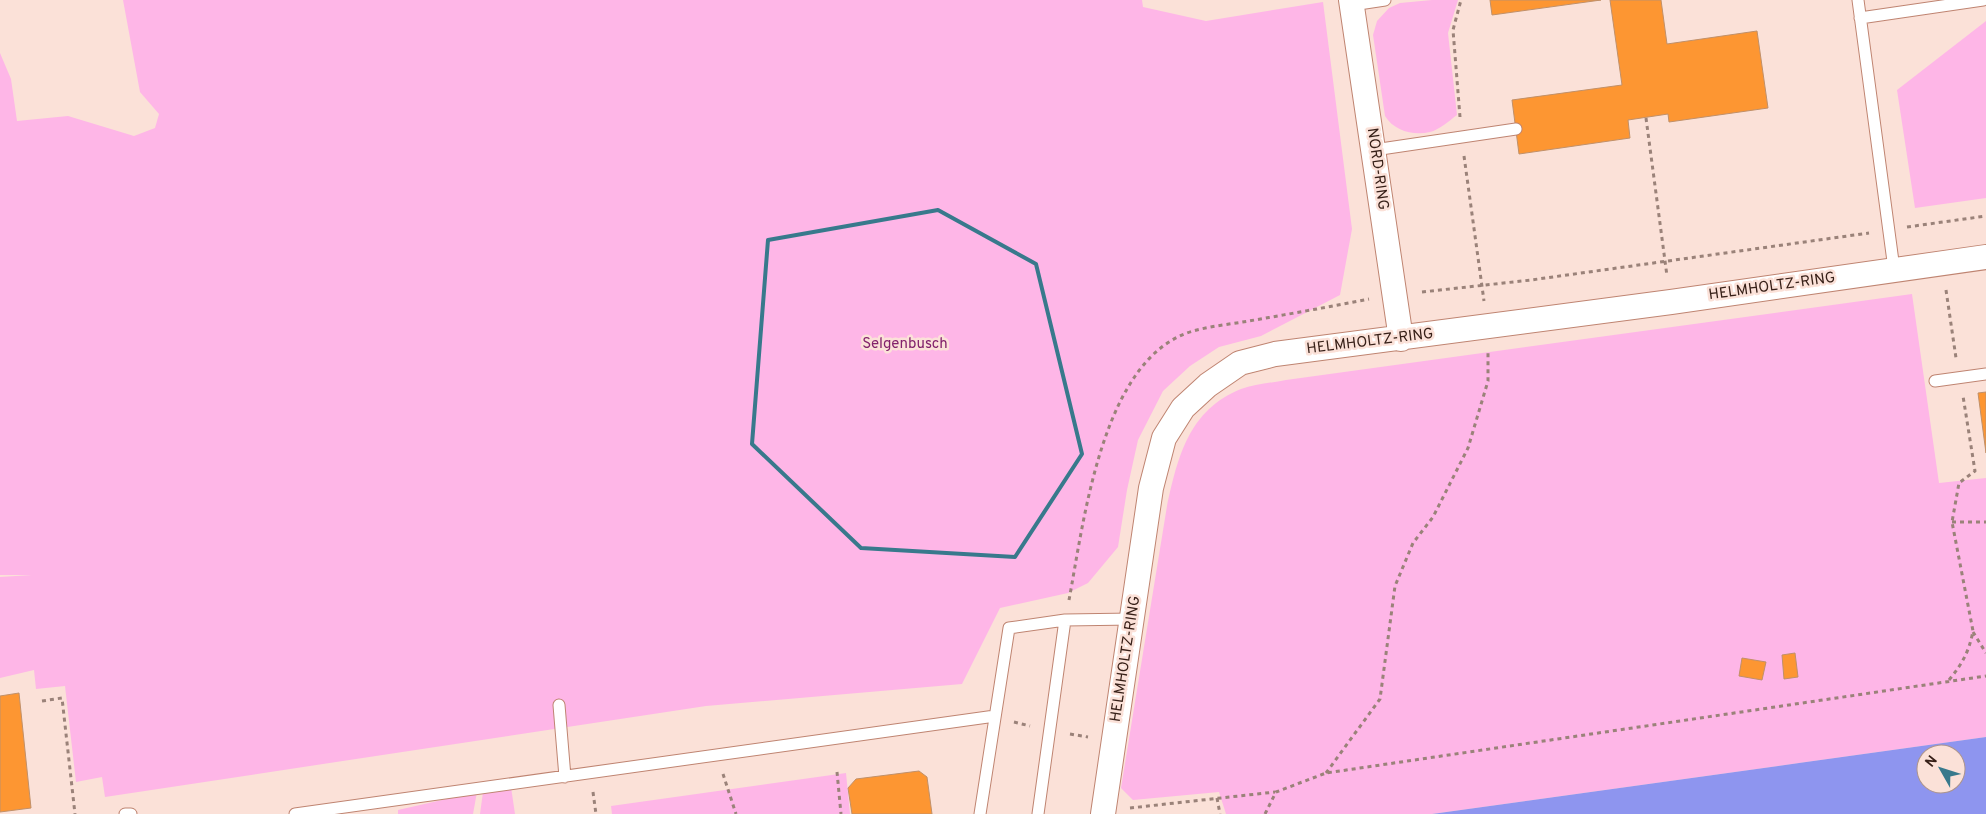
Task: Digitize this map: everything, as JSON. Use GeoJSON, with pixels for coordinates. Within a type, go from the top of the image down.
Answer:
{"type":"FeatureCollection","features":[{"type":"Feature","properties":{"kind":"street","name":"NORD-RING"},"geometry":{"type":"LineString","coordinates":[[1352,3],[1401,339]]}},
{"type":"Feature","properties":{"kind":"street","name":"HELMHOLTZ-RING"},"geometry":{"type":"LineString","coordinates":[[1103,814],[1151,488],[1164,438],[1183,408],[1208,385],[1240,363],[1275,354],[1401,339],[1670,302],[1986,256]]}},
{"type":"Feature","properties":{"kind":"lane"},"geometry":{"type":"LineString","coordinates":[[1352,3],[1385,0]]}},
{"type":"Feature","properties":{"kind":"lane"},"geometry":{"type":"LineString","coordinates":[[1858,0],[1894,269]]}},
{"type":"Feature","properties":{"kind":"lane"},"geometry":{"type":"LineString","coordinates":[[1860,18],[1984,0]]}},
{"type":"Feature","properties":{"kind":"lane"},"geometry":{"type":"LineString","coordinates":[[1374,150],[1516,129]]}},
{"type":"Feature","properties":{"kind":"lane"},"geometry":{"type":"LineString","coordinates":[[1935,381],[1986,374]]}},
{"type":"Feature","properties":{"kind":"lane"},"geometry":{"type":"LineString","coordinates":[[980,814],[1009,628],[1065,620],[1133,619]]}},
{"type":"Feature","properties":{"kind":"lane"},"geometry":{"type":"LineString","coordinates":[[1038,814],[1065,620]]}},
{"type":"Feature","properties":{"kind":"lane"},"geometry":{"type":"LineString","coordinates":[[559,705],[565,777]]}},
{"type":"Feature","properties":{"kind":"lane"},"geometry":{"type":"LineString","coordinates":[[295,814],[994,716]]}},
{"type":"Feature","properties":{"kind":"lane"},"geometry":{"type":"LineString","coordinates":[[125,814],[132,814]]}},
{"type":"Feature","properties":{"kind":"path"},"geometry":{"type":"LineString","coordinates":[[1326,773],[1380,699],[1395,586],[1413,544],[1433,517],[1468,448],[1488,381],[1488,327],[1462,136],[1453,30],[1461,0]]}},
{"type":"Feature","properties":{"kind":"path"},"geometry":{"type":"LineString","coordinates":[[1646,118],[1670,302]]}},
{"type":"Feature","properties":{"kind":"path"},"geometry":{"type":"LineString","coordinates":[[1949,680],[1963,663],[1970,649],[1972,632],[1952,522],[1959,483]]}},
{"type":"Feature","properties":{"kind":"path"},"geometry":{"type":"LineString","coordinates":[[1952,522],[1986,522]]}},
{"type":"Feature","properties":{"kind":"path"},"geometry":{"type":"LineString","coordinates":[[1972,632],[1986,653]]}},
{"type":"Feature","properties":{"kind":"path"},"geometry":{"type":"LineString","coordinates":[[1265,814],[1276,792],[1326,773],[1986,676]]}},
{"type":"Feature","properties":{"kind":"path"},"geometry":{"type":"LineString","coordinates":[[42,701],[62,698],[76,814]]}},
{"type":"Feature","properties":{"kind":"path"},"geometry":{"type":"LineString","coordinates":[[717,756],[736,814]]}},
{"type":"Feature","properties":{"kind":"path"},"geometry":{"type":"LineString","coordinates":[[837,772],[841,814]]}},
{"type":"Feature","properties":{"kind":"path"},"geometry":{"type":"LineString","coordinates":[[1217,798],[1220,814]]}},
{"type":"Feature","properties":{"kind":"highlighted area"},"geometry":{"type":"Polygon","coordinates":[[[938,210],[1036,264],[1082,454],[1015,557],[861,548],[752,444],[768,240],[938,210]]]}},
{"type":"Feature","properties":{"kind":"green space","name":"Selgenbusch"},"geometry":{"type":"Polygon","coordinates":[[[123,0],[1142,0],[1143,7],[1206,21],[1323,2],[1352,229],[1340,295],[1261,336],[1219,347],[1190,366],[1163,391],[1138,440],[1127,490],[1118,547],[1088,583],[1068,593],[1000,608],[962,684],[706,706],[105,797],[102,777],[76,782],[65,686],[36,689],[34,670],[0,678],[0,577],[32,575],[0,575],[0,53],[11,79],[17,121],[68,116],[134,136],[155,128],[159,114],[140,92],[123,0]]]}},
{"type":"Feature","properties":{"kind":"green space"},"geometry":{"type":"Polygon","coordinates":[[[1458,0],[1448,33],[1457,115],[1433,131],[1411,133],[1399,129],[1385,116],[1373,35],[1377,21],[1389,8],[1400,3],[1458,0]]]}},
{"type":"Feature","properties":{"kind":"green space"},"geometry":{"type":"Polygon","coordinates":[[[1986,21],[1986,198],[1915,208],[1897,90],[1986,21]]]}},
{"type":"Feature","properties":{"kind":"green space"},"geometry":{"type":"Polygon","coordinates":[[[1912,294],[1939,483],[1986,478],[1986,737],[1936,744],[1916,744],[1916,747],[1432,814],[1226,814],[1219,792],[1133,800],[1121,788],[1167,506],[1182,453],[1198,422],[1209,409],[1223,398],[1246,387],[1912,294]]]}},
{"type":"Feature","properties":{"kind":"green space"},"geometry":{"type":"Polygon","coordinates":[[[846,773],[850,814],[612,814],[611,806],[846,773]]]}},
{"type":"Feature","properties":{"kind":"green space"},"geometry":{"type":"Polygon","coordinates":[[[511,787],[515,814],[480,814],[483,792],[511,787]]]}},
{"type":"Feature","properties":{"kind":"green space"},"geometry":{"type":"Polygon","coordinates":[[[477,792],[473,814],[398,814],[398,810],[477,792]]]}},
{"type":"Feature","properties":{"kind":"water"},"geometry":{"type":"Polygon","coordinates":[[[1986,737],[1986,814],[1432,814],[1916,747],[1916,794],[1966,794],[1966,744],[1936,744],[1986,737]]]}},
{"type":"Feature","properties":{"kind":"building"},"geometry":{"type":"Polygon","coordinates":[[[1490,0],[1601,0],[1492,15],[1490,0]]]}},
{"type":"Feature","properties":{"kind":"building"},"geometry":{"type":"Polygon","coordinates":[[[1610,0],[1661,0],[1667,44],[1757,31],[1768,108],[1669,122],[1668,114],[1628,120],[1630,138],[1519,154],[1512,100],[1622,85],[1610,0]]]}},
{"type":"Feature","properties":{"kind":"building"},"geometry":{"type":"Polygon","coordinates":[[[1986,392],[1986,453],[1978,393],[1986,392]]]}},
{"type":"Feature","properties":{"kind":"building"},"geometry":{"type":"Polygon","coordinates":[[[1795,653],[1798,677],[1784,679],[1782,655],[1795,653]]]}},
{"type":"Feature","properties":{"kind":"building"},"geometry":{"type":"Polygon","coordinates":[[[1742,658],[1766,662],[1762,680],[1739,676],[1742,658]]]}},
{"type":"Feature","properties":{"kind":"building"},"geometry":{"type":"Polygon","coordinates":[[[19,693],[31,808],[0,812],[0,696],[19,693]]]}},
{"type":"Feature","properties":{"kind":"building"},"geometry":{"type":"Polygon","coordinates":[[[919,771],[927,777],[932,814],[852,814],[848,788],[856,779],[919,771]]]}}]}
